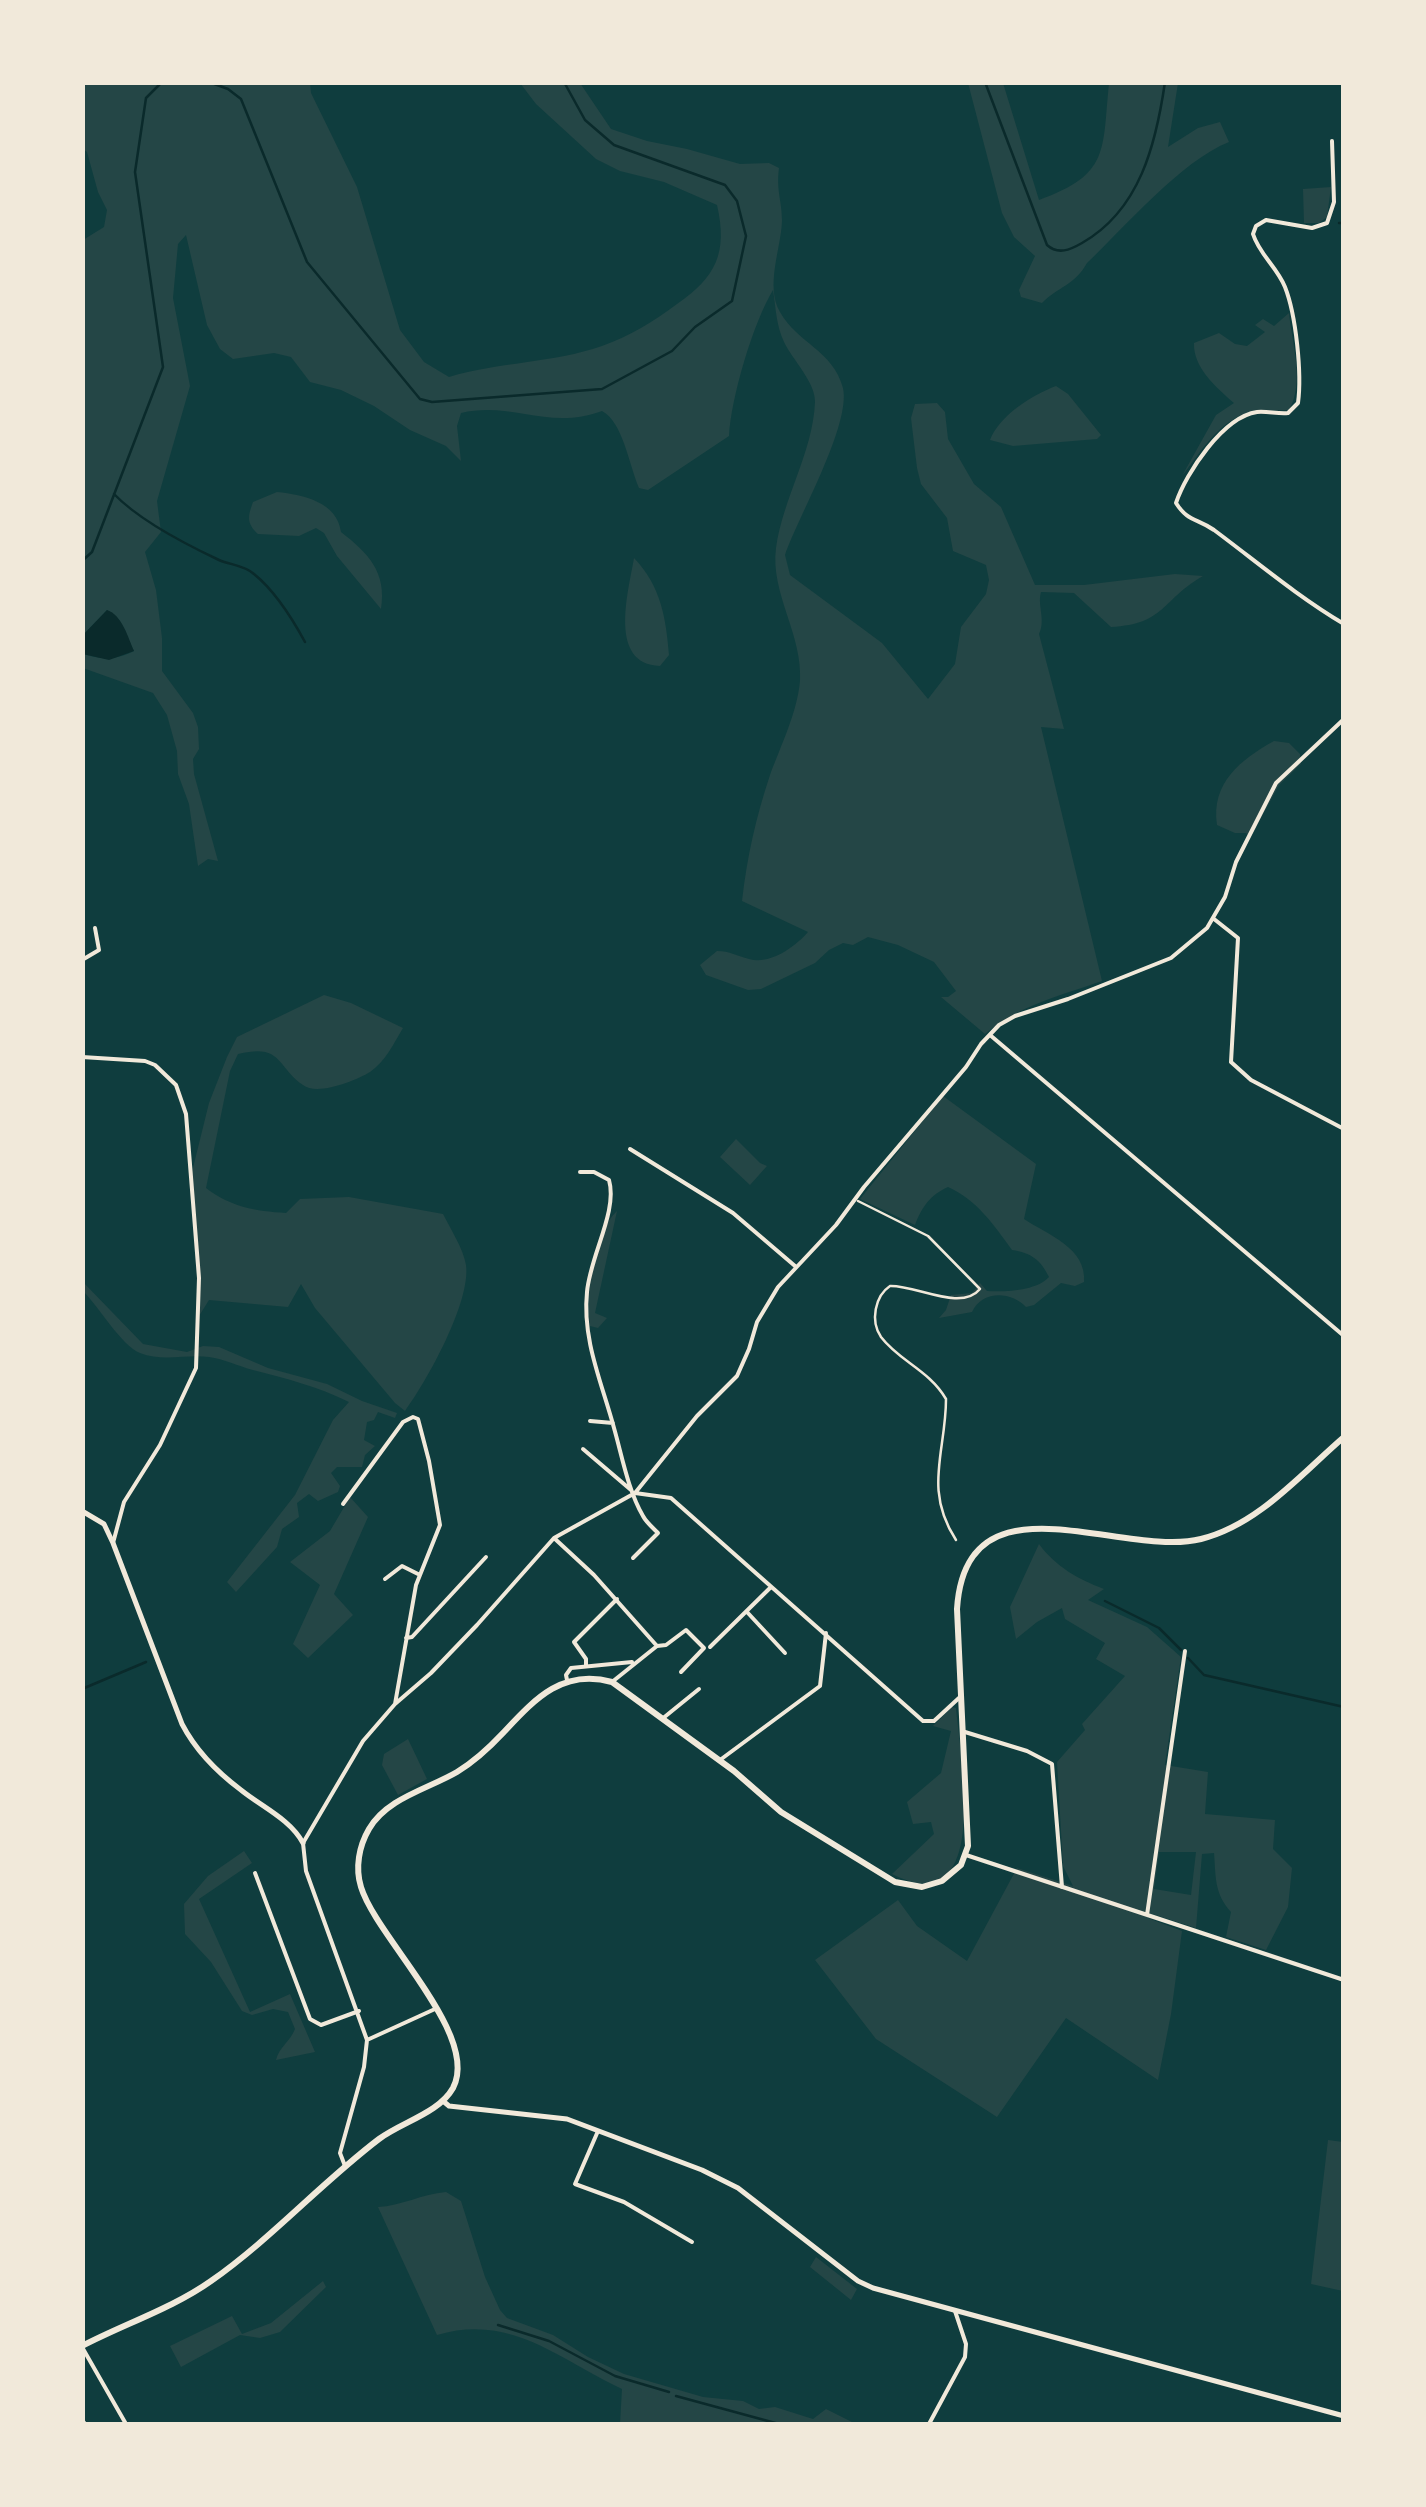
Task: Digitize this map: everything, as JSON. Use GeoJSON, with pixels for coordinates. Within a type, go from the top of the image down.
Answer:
{"type":"FeatureCollection","features":[{"type":"Feature","properties":{"kind":"main road"},"geometry":{"type":"LineString","coordinates":[[82,2346],[211,2282],[344,2166],[394,2129],[442,2101],[454,2085],[458,2062],[436,2009],[363,1892],[358,1864],[364,1838],[388,1808],[476,1760],[538,1696],[568,1680],[612,1682],[720,1760],[781,1812],[904,1885],[922,1887],[942,1882],[955,1872],[966,1855],[970,1836],[957,1618],[959,1592],[974,1557],[998,1537],[1022,1528],[1045,1527],[1154,1542],[1203,1539],[1258,1511],[1344,1437]]}},
{"type":"Feature","properties":{"kind":"street"},"geometry":{"type":"LineString","coordinates":[[1332,142],[1334,202],[1327,223],[1312,228],[1266,220],[1252,234],[1256,247],[1284,285],[1292,317],[1298,403],[1288,413],[1256,412],[1230,423],[1192,471],[1176,503],[1186,518],[1214,530],[1260,568],[1344,624]]}},
{"type":"Feature","properties":{"kind":"street"},"geometry":{"type":"LineString","coordinates":[[303,1843],[363,1741],[395,1704],[431,1673],[554,1538],[635,1493],[697,1416],[737,1376],[750,1350],[757,1322],[794,1266],[856,1200],[999,1025],[1032,1008],[1068,999],[1172,958],[1214,920],[1226,897],[1236,862],[1276,783],[1344,719]]}},
{"type":"Feature","properties":{"kind":"street"},"geometry":{"type":"LineString","coordinates":[[1214,920],[1238,938],[1231,1062],[1251,1080],[1344,1130]]}},
{"type":"Feature","properties":{"kind":"street"},"geometry":{"type":"LineString","coordinates":[[82,960],[99,950],[94,928]]}},
{"type":"Feature","properties":{"kind":"street"},"geometry":{"type":"LineString","coordinates":[[990,1035],[1344,1336]]}},
{"type":"Feature","properties":{"kind":"street"},"geometry":{"type":"LineString","coordinates":[[82,1057],[145,1061],[156,1065],[176,1085],[186,1114],[199,1278],[196,1368],[160,1444],[124,1502],[113,1542]]}},
{"type":"Feature","properties":{"kind":"street"},"geometry":{"type":"LineString","coordinates":[[630,1148],[733,1213],[794,1266]]}},
{"type":"Feature","properties":{"kind":"street"},"geometry":{"type":"LineString","coordinates":[[580,1172],[594,1172],[609,1180],[612,1191],[611,1208],[599,1237],[586,1293],[589,1346],[643,1517],[658,1533],[633,1558]]}},
{"type":"Feature","properties":{"kind":"street"},"geometry":{"type":"LineString","coordinates":[[342,1504],[404,1422],[413,1416],[418,1419],[430,1461],[440,1525],[419,1574],[395,1704]]}},
{"type":"Feature","properties":{"kind":"street"},"geometry":{"type":"LineString","coordinates":[[590,1421],[613,1423]]}},
{"type":"Feature","properties":{"kind":"street"},"geometry":{"type":"LineString","coordinates":[[583,1450],[635,1493],[671,1498],[923,1721],[934,1721],[962,1696]]}},
{"type":"Feature","properties":{"kind":"street"},"geometry":{"type":"LineString","coordinates":[[82,1510],[104,1524],[113,1542],[192,1743],[220,1773],[292,1827],[303,1843],[306,1870],[367,2040],[364,2067],[340,2152],[344,2166]]}},
{"type":"Feature","properties":{"kind":"street"},"geometry":{"type":"LineString","coordinates":[[554,1538],[657,1646]]}},
{"type":"Feature","properties":{"kind":"street"},"geometry":{"type":"LineString","coordinates":[[406,1638],[412,1637],[486,1558]]}},
{"type":"Feature","properties":{"kind":"street"},"geometry":{"type":"LineString","coordinates":[[385,1579],[402,1566],[419,1574]]}},
{"type":"Feature","properties":{"kind":"street"},"geometry":{"type":"LineString","coordinates":[[710,1647],[772,1587]]}},
{"type":"Feature","properties":{"kind":"street"},"geometry":{"type":"LineString","coordinates":[[586,1666],[586,1659],[574,1642],[616,1599]]}},
{"type":"Feature","properties":{"kind":"street"},"geometry":{"type":"LineString","coordinates":[[746,1611],[785,1653]]}},
{"type":"Feature","properties":{"kind":"street"},"geometry":{"type":"LineString","coordinates":[[612,1682],[657,1646],[666,1645],[686,1630],[702,1643],[702,1652],[681,1672]]}},
{"type":"Feature","properties":{"kind":"street"},"geometry":{"type":"LineString","coordinates":[[720,1760],[820,1686],[826,1633]]}},
{"type":"Feature","properties":{"kind":"street"},"geometry":{"type":"LineString","coordinates":[[1147,1916],[1185,1651]]}},
{"type":"Feature","properties":{"kind":"street"},"geometry":{"type":"LineString","coordinates":[[568,1680],[567,1670],[637,1661]]}},
{"type":"Feature","properties":{"kind":"street"},"geometry":{"type":"LineString","coordinates":[[662,1719],[700,1689]]}},
{"type":"Feature","properties":{"kind":"street"},"geometry":{"type":"LineString","coordinates":[[965,1732],[1027,1751],[1052,1764],[1062,1888]]}},
{"type":"Feature","properties":{"kind":"street"},"geometry":{"type":"LineString","coordinates":[[966,1855],[1344,1980]]}},
{"type":"Feature","properties":{"kind":"street"},"geometry":{"type":"LineString","coordinates":[[255,1873],[310,2020],[321,2024],[359,2011]]}},
{"type":"Feature","properties":{"kind":"street"},"geometry":{"type":"LineString","coordinates":[[367,2040],[436,2009]]}},
{"type":"Feature","properties":{"kind":"street"},"geometry":{"type":"LineString","coordinates":[[442,2101],[449,2106],[545,2114],[599,2129],[702,2170],[738,2188],[864,2285],[1344,2416]]}},
{"type":"Feature","properties":{"kind":"street"},"geometry":{"type":"LineString","coordinates":[[599,2129],[575,2184],[624,2202],[692,2242]]}},
{"type":"Feature","properties":{"kind":"street"},"geometry":{"type":"LineString","coordinates":[[929,2424],[964,2357],[966,2344],[955,2311]]}},
{"type":"Feature","properties":{"kind":"street"},"geometry":{"type":"LineString","coordinates":[[82,2346],[126,2424]]}},
{"type":"Feature","properties":{"kind":"lane"},"geometry":{"type":"LineString","coordinates":[[856,1200],[924,1233],[980,1289],[974,1295],[958,1298],[890,1286],[878,1298],[876,1312],[880,1336],[930,1378],[946,1399],[938,1456],[938,1492],[940,1509],[956,1540]]}},
{"type":"Feature","properties":{"kind":"shaded area"},"geometry":{"type":"Polygon","coordinates":[[[82,83],[310,83],[311,93],[357,187],[400,330],[424,362],[449,377],[564,356],[622,338],[690,294],[710,273],[719,250],[717,205],[596,159],[536,104],[520,83],[580,83],[611,129],[740,164],[769,163],[779,168],[782,221],[774,279],[776,302],[787,323],[831,364],[843,388],[832,447],[785,555],[790,575],[882,643],[928,699],[955,664],[961,627],[986,594],[989,580],[986,565],[953,551],[947,518],[921,484],[911,418],[915,404],[937,403],[945,412],[948,439],[974,484],[1001,507],[1035,585],[1084,585],[1175,574],[1203,576],[1153,616],[1111,627],[1074,593],[1041,592],[1039,634],[1064,729],[1041,727],[1102,981],[1026,1009],[985,1034],[941,997],[956,991],[934,962],[898,945],[868,937],[853,945],[843,943],[815,963],[761,989],[748,990],[706,975],[700,965],[717,951],[757,960],[773,957],[808,932],[742,901],[760,806],[792,717],[800,681],[797,647],[775,565],[780,529],[809,439],[815,402],[808,379],[781,336],[773,290],[744,361],[729,436],[648,490],[639,488],[620,434],[602,411],[565,418],[497,410],[461,413],[457,426],[461,461],[446,446],[410,430],[374,406],[341,390],[310,382],[291,357],[274,353],[233,359],[220,349],[207,325],[186,235],[178,244],[173,298],[190,386],[157,501],[161,532],[145,552],[156,590],[162,671],[193,713],[198,727],[194,774],[218,861],[208,859],[198,866],[189,804],[178,774],[177,751],[167,715],[153,693],[83,668],[83,654],[109,658],[134,651],[119,620],[107,610],[83,635],[83,240],[104,227],[107,210],[83,149],[82,83]]]}},
{"type":"Feature","properties":{"kind":"shaded area"},"geometry":{"type":"Polygon","coordinates":[[[968,83],[1003,83],[1039,200],[1091,170],[1102,143],[1109,83],[1178,83],[1168,147],[1198,128],[1220,122],[1229,142],[1173,179],[1077,277],[1042,303],[1021,297],[1019,290],[1035,256],[1014,237],[1002,213],[968,83]]]}},
{"type":"Feature","properties":{"kind":"shaded area"},"geometry":{"type":"Polygon","coordinates":[[[1331,187],[1327,217],[1319,223],[1304,223],[1303,189],[1331,187]]]}},
{"type":"Feature","properties":{"kind":"shaded area"},"geometry":{"type":"Polygon","coordinates":[[[1289,313],[1297,375],[1289,410],[1250,412],[1229,422],[1211,438],[1182,476],[1216,415],[1234,403],[1202,369],[1194,343],[1219,333],[1235,344],[1247,346],[1265,332],[1255,325],[1263,319],[1274,326],[1289,313]]]}},
{"type":"Feature","properties":{"kind":"shaded area"},"geometry":{"type":"Polygon","coordinates":[[[1056,386],[1068,394],[1101,435],[1097,439],[1013,446],[990,440],[1001,422],[1018,407],[1056,386]]]}},
{"type":"Feature","properties":{"kind":"shaded area"},"geometry":{"type":"Polygon","coordinates":[[[277,492],[308,498],[333,514],[341,532],[373,564],[381,584],[381,609],[337,556],[324,533],[316,528],[299,536],[258,534],[254,530],[249,519],[253,502],[277,492]]]}},
{"type":"Feature","properties":{"kind":"shaded area"},"geometry":{"type":"Polygon","coordinates":[[[634,558],[656,591],[664,615],[669,655],[660,666],[644,662],[633,653],[627,640],[626,607],[634,558]]]}},
{"type":"Feature","properties":{"kind":"shaded area"},"geometry":{"type":"Polygon","coordinates":[[[107,610],[121,621],[134,651],[109,660],[83,654],[83,635],[107,610]]]}},
{"type":"Feature","properties":{"kind":"shaded area"},"geometry":{"type":"Polygon","coordinates":[[[1274,741],[1289,743],[1300,754],[1301,764],[1279,785],[1250,838],[1246,833],[1217,825],[1219,797],[1230,774],[1274,741]]]}},
{"type":"Feature","properties":{"kind":"shaded area"},"geometry":{"type":"Polygon","coordinates":[[[324,995],[351,1003],[403,1028],[389,1052],[370,1072],[326,1088],[303,1085],[271,1054],[238,1054],[230,1071],[206,1188],[234,1204],[275,1212],[286,1213],[300,1199],[349,1197],[443,1214],[460,1246],[466,1281],[446,1341],[405,1411],[315,1308],[301,1284],[288,1307],[209,1300],[199,1316],[192,1172],[209,1103],[237,1037],[324,995]]]}},
{"type":"Feature","properties":{"kind":"shaded area"},"geometry":{"type":"Polygon","coordinates":[[[943,1096],[1036,1164],[1024,1219],[1073,1251],[1083,1270],[1084,1282],[1075,1286],[1061,1283],[1026,1307],[1013,1298],[997,1295],[983,1300],[972,1312],[939,1318],[951,1295],[972,1293],[980,1283],[987,1291],[1012,1291],[1029,1288],[1049,1277],[1038,1261],[1012,1250],[976,1206],[948,1187],[927,1202],[915,1225],[860,1199],[943,1096]]]}},
{"type":"Feature","properties":{"kind":"shaded area"},"geometry":{"type":"Polygon","coordinates":[[[736,1139],[767,1166],[750,1185],[720,1157],[736,1139]]]}},
{"type":"Feature","properties":{"kind":"shaded area"},"geometry":{"type":"Polygon","coordinates":[[[617,1211],[595,1313],[607,1318],[598,1328],[590,1326],[593,1265],[602,1234],[617,1211]]]}},
{"type":"Feature","properties":{"kind":"shaded area"},"geometry":{"type":"Polygon","coordinates":[[[82,1281],[143,1344],[187,1352],[203,1346],[219,1347],[397,1413],[395,1418],[378,1412],[374,1420],[367,1422],[364,1440],[375,1446],[365,1455],[362,1467],[337,1467],[331,1473],[340,1486],[338,1492],[318,1501],[309,1494],[297,1503],[299,1517],[282,1529],[277,1547],[236,1592],[227,1582],[295,1495],[333,1420],[349,1402],[314,1387],[215,1358],[140,1353],[110,1325],[83,1291],[82,1281]]]}},
{"type":"Feature","properties":{"kind":"shaded area"},"geometry":{"type":"Polygon","coordinates":[[[350,1497],[368,1517],[334,1594],[353,1615],[308,1658],[293,1644],[320,1585],[290,1562],[330,1531],[350,1497]]]}},
{"type":"Feature","properties":{"kind":"shaded area"},"geometry":{"type":"Polygon","coordinates":[[[1039,1544],[1068,1571],[1104,1589],[1088,1600],[1147,1627],[1181,1657],[1165,1765],[1208,1772],[1205,1814],[1275,1820],[1273,1849],[1292,1868],[1288,1907],[1266,1950],[1226,1937],[1231,1912],[1219,1891],[1214,1853],[1202,1854],[1196,1928],[1149,1913],[1148,1918],[1182,1931],[1158,2080],[1066,2018],[997,2117],[876,2039],[815,1960],[898,1900],[917,1926],[967,1961],[1017,1868],[1073,1886],[1063,1866],[1057,1762],[1085,1730],[1082,1724],[1125,1676],[1096,1659],[1105,1643],[1065,1619],[1062,1608],[1016,1639],[1010,1607],[1039,1544]],[[1159,1852],[1154,1889],[1191,1895],[1196,1852],[1159,1852]]]}},
{"type":"Feature","properties":{"kind":"shaded area"},"geometry":{"type":"Polygon","coordinates":[[[952,1707],[956,1708],[962,1761],[963,1828],[958,1856],[945,1876],[924,1883],[892,1874],[934,1834],[931,1822],[913,1824],[907,1802],[941,1773],[951,1731],[933,1726],[952,1707]]]}},
{"type":"Feature","properties":{"kind":"shaded area"},"geometry":{"type":"Polygon","coordinates":[[[408,1739],[427,1779],[398,1795],[382,1765],[384,1754],[408,1739]]]}},
{"type":"Feature","properties":{"kind":"shaded area"},"geometry":{"type":"Polygon","coordinates":[[[244,1851],[252,1863],[199,1899],[250,2012],[290,1994],[315,2052],[276,2060],[295,2029],[288,2012],[273,2009],[252,2015],[242,2011],[211,1962],[185,1934],[184,1904],[208,1876],[244,1851]]]}},
{"type":"Feature","properties":{"kind":"shaded area"},"geometry":{"type":"Polygon","coordinates":[[[1328,2140],[1343,2142],[1343,2291],[1311,2284],[1328,2140]]]}},
{"type":"Feature","properties":{"kind":"shaded area"},"geometry":{"type":"Polygon","coordinates":[[[446,2192],[461,2201],[485,2277],[507,2318],[553,2335],[624,2374],[703,2397],[743,2401],[759,2409],[775,2407],[813,2419],[826,2409],[856,2424],[620,2424],[622,2389],[534,2343],[489,2330],[437,2335],[378,2207],[446,2192]]]}},
{"type":"Feature","properties":{"kind":"shaded area"},"geometry":{"type":"Polygon","coordinates":[[[816,2257],[857,2289],[851,2300],[810,2267],[816,2257]]]}},
{"type":"Feature","properties":{"kind":"shaded area"},"geometry":{"type":"Polygon","coordinates":[[[323,2281],[326,2287],[280,2332],[260,2338],[240,2335],[181,2367],[170,2346],[232,2316],[242,2334],[271,2323],[323,2281]]]}},
{"type":"Feature","properties":{"kind":"waterway"},"geometry":{"type":"LineString","coordinates":[[82,561],[92,552],[163,367],[135,172],[146,98],[162,82]]}},
{"type":"Feature","properties":{"kind":"waterway"},"geometry":{"type":"LineString","coordinates":[[209,82],[241,99],[307,262],[420,399],[432,402],[602,389],[672,351],[695,327],[732,301],[746,236],[737,201],[725,185],[614,145],[585,120],[564,82]]}},
{"type":"Feature","properties":{"kind":"waterway"},"geometry":{"type":"LineString","coordinates":[[985,82],[1047,245],[1060,251],[1078,246],[1102,229],[1131,194],[1150,151],[1165,82]]}},
{"type":"Feature","properties":{"kind":"waterway"},"geometry":{"type":"LineString","coordinates":[[1339,223],[1344,223]]}},
{"type":"Feature","properties":{"kind":"waterway"},"geometry":{"type":"LineString","coordinates":[[114,494],[164,531],[254,574],[282,605],[305,642]]}},
{"type":"Feature","properties":{"kind":"waterway"},"geometry":{"type":"LineString","coordinates":[[1105,1601],[1159,1628],[1181,1650]]}},
{"type":"Feature","properties":{"kind":"waterway"},"geometry":{"type":"LineString","coordinates":[[1188,1658],[1204,1675],[1344,1707]]}},
{"type":"Feature","properties":{"kind":"waterway"},"geometry":{"type":"LineString","coordinates":[[82,1689],[146,1662]]}},
{"type":"Feature","properties":{"kind":"waterway"},"geometry":{"type":"LineString","coordinates":[[498,2325],[549,2341],[615,2376],[669,2392]]}},
{"type":"Feature","properties":{"kind":"waterway"},"geometry":{"type":"LineString","coordinates":[[676,2396],[779,2424]]}}]}
